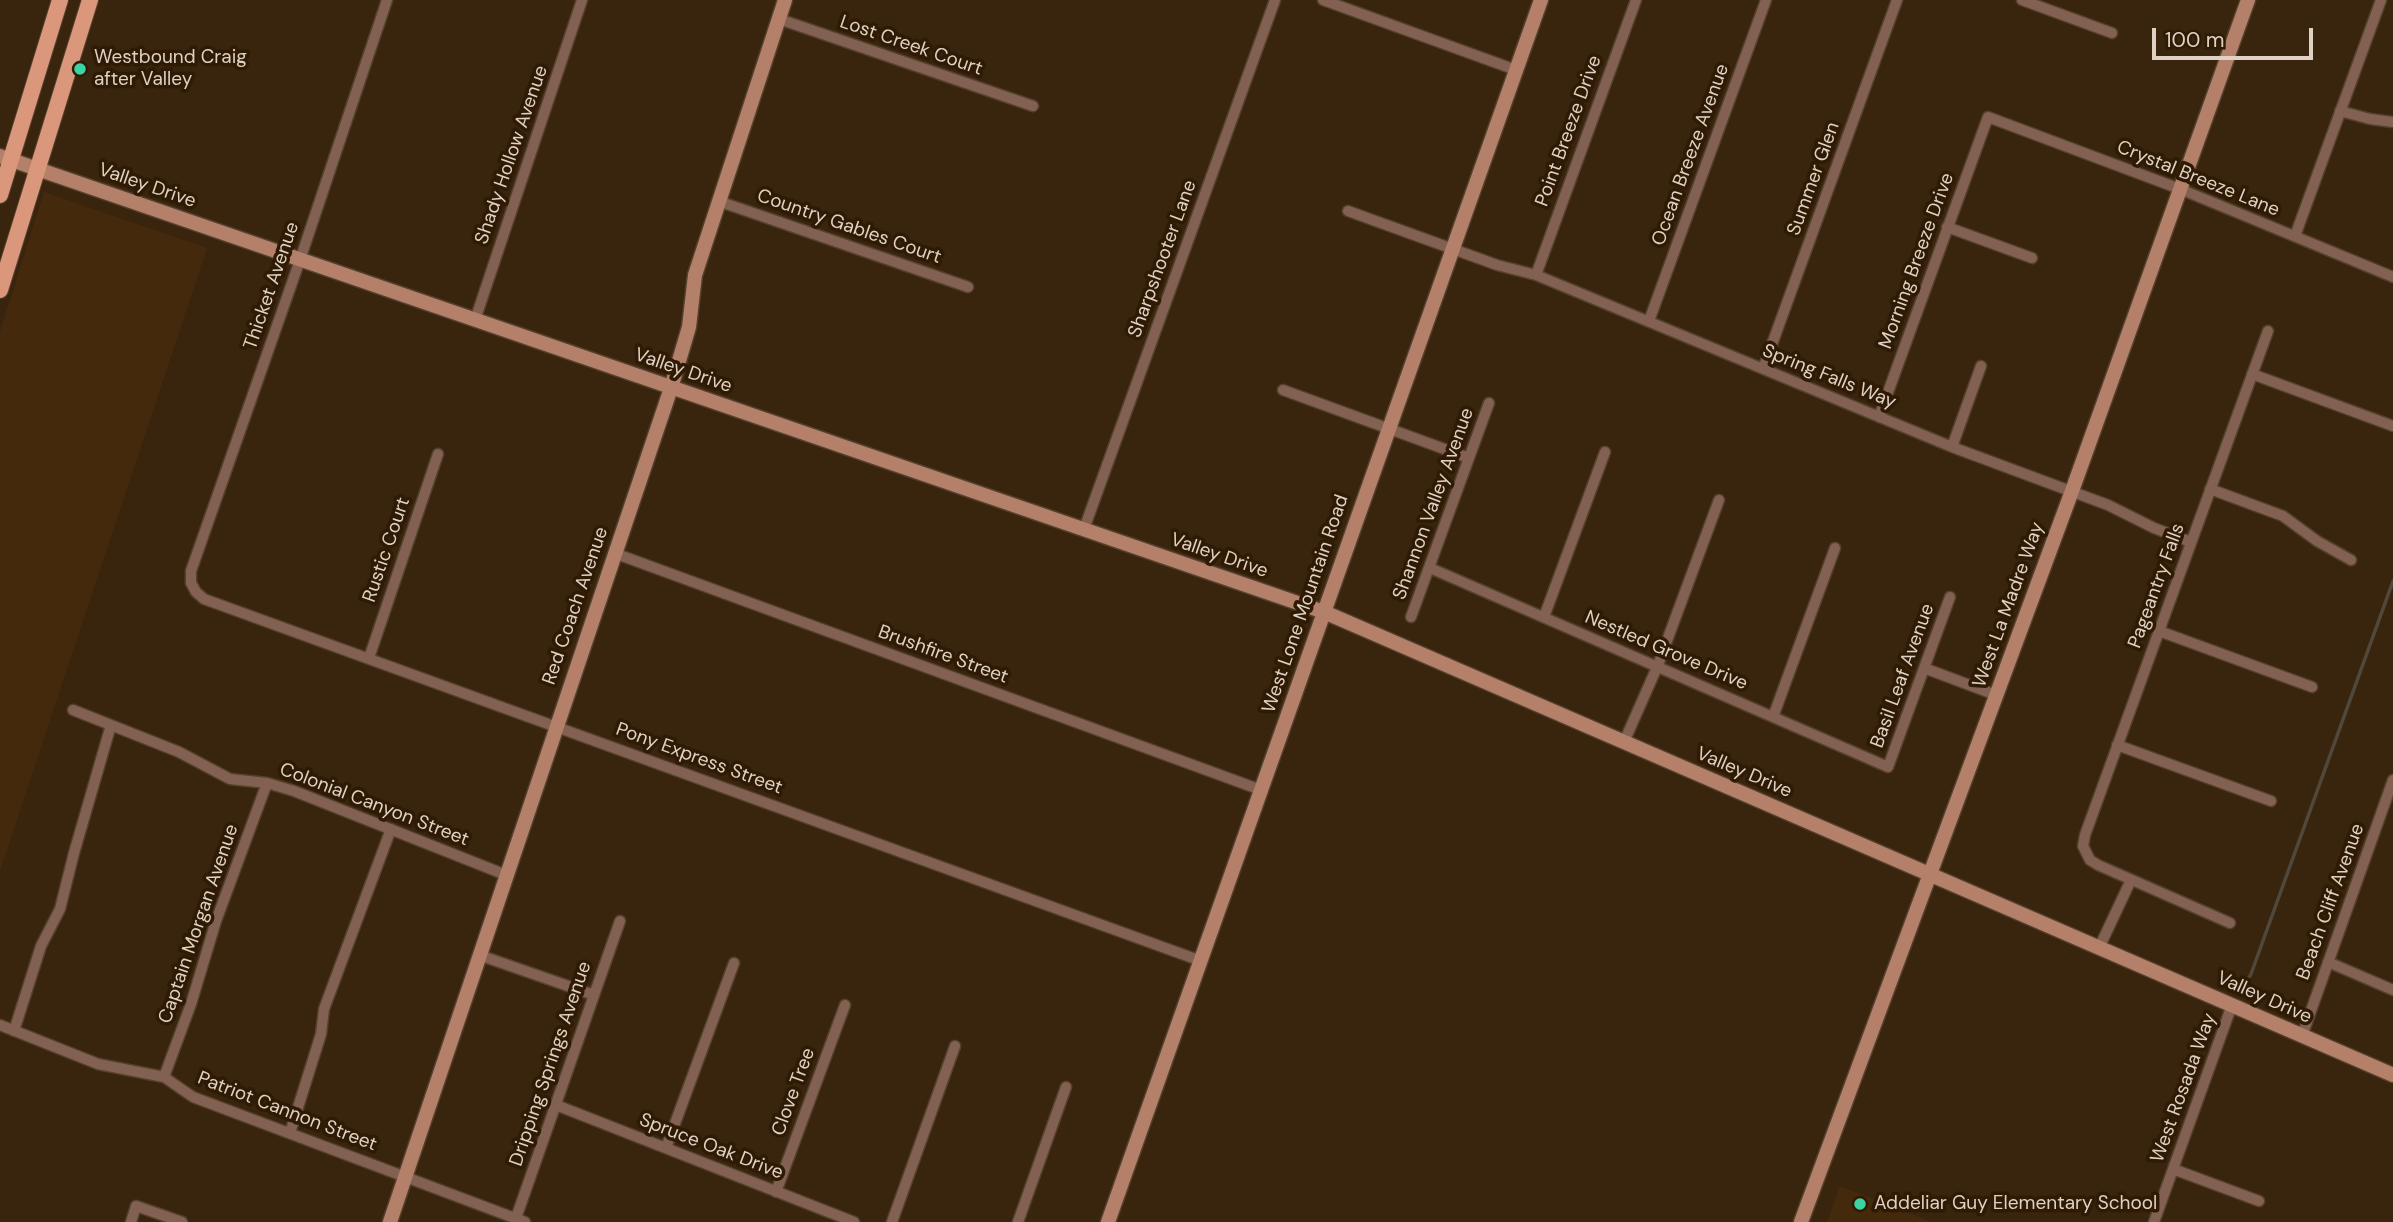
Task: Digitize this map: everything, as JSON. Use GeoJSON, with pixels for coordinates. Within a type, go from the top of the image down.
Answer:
{"type":"FeatureCollection","features":[{"type":"Feature","properties":{"kind":"main road"},"geometry":{"type":"LineString","coordinates":[[0,195],[6,158],[60,0]]}},
{"type":"Feature","properties":{"kind":"main road"},"geometry":{"type":"LineString","coordinates":[[0,290],[90,0]]}},
{"type":"Feature","properties":{"kind":"street","name":"Thicket Avenue"},"geometry":{"type":"LineString","coordinates":[[191,583],[191,572],[387,0]]}},
{"type":"Feature","properties":{"kind":"street","name":"Shady Hollow Avenue"},"geometry":{"type":"LineString","coordinates":[[475,320],[582,0]]}},
{"type":"Feature","properties":{"kind":"street","name":"Red Coach Avenue"},"geometry":{"type":"LineString","coordinates":[[390,1222],[671,388],[689,327],[695,275],[786,0]]}},
{"type":"Feature","properties":{"kind":"street","name":"Sharpshooter Lane"},"geometry":{"type":"LineString","coordinates":[[1084,529],[1275,0]]}},
{"type":"Feature","properties":{"kind":"street"},"geometry":{"type":"LineString","coordinates":[[1324,0],[1516,70]]}},
{"type":"Feature","properties":{"kind":"street","name":"West Lone Mountain Road"},"geometry":{"type":"LineString","coordinates":[[1108,1222],[1541,0]]}},
{"type":"Feature","properties":{"kind":"street","name":"Point Breeze Drive"},"geometry":{"type":"LineString","coordinates":[[1536,275],[1636,0]]}},
{"type":"Feature","properties":{"kind":"street","name":"Ocean Breeze Avenue"},"geometry":{"type":"LineString","coordinates":[[1649,321],[1766,0]]}},
{"type":"Feature","properties":{"kind":"street","name":"Summer Glen"},"geometry":{"type":"LineString","coordinates":[[1763,369],[1898,0]]}},
{"type":"Feature","properties":{"kind":"street"},"geometry":{"type":"LineString","coordinates":[[2022,0],[2112,33]]}},
{"type":"Feature","properties":{"kind":"street","name":"West La Madre Way"},"geometry":{"type":"LineString","coordinates":[[1801,1222],[1931,874],[2248,0]]}},
{"type":"Feature","properties":{"kind":"street"},"geometry":{"type":"LineString","coordinates":[[2295,236],[2381,0]]}},
{"type":"Feature","properties":{"kind":"street","name":"Lost Creek Court"},"geometry":{"type":"LineString","coordinates":[[779,19],[1033,106]]}},
{"type":"Feature","properties":{"kind":"street"},"geometry":{"type":"LineString","coordinates":[[2340,111],[2393,122]]}},
{"type":"Feature","properties":{"kind":"street","name":"Crystal Breeze Lane"},"geometry":{"type":"LineString","coordinates":[[1988,117],[2180,189],[2393,276]]}},
{"type":"Feature","properties":{"kind":"street","name":"Morning Breeze Drive"},"geometry":{"type":"LineString","coordinates":[[1879,417],[1988,117]]}},
{"type":"Feature","properties":{"kind":"street","name":"Valley Drive"},"geometry":{"type":"LineString","coordinates":[[6,158],[1324,612],[2393,1075]]}},
{"type":"Feature","properties":{"kind":"street","name":"Country Gables Court"},"geometry":{"type":"LineString","coordinates":[[718,201],[968,286]]}},
{"type":"Feature","properties":{"kind":"street","name":"Spring Falls Way"},"geometry":{"type":"LineString","coordinates":[[1348,211],[1496,265],[1536,275],[1952,447],[2108,505],[2154,528],[2192,542]]}},
{"type":"Feature","properties":{"kind":"street"},"geometry":{"type":"LineString","coordinates":[[1947,227],[2032,258]]}},
{"type":"Feature","properties":{"kind":"street","name":"Pageantry Falls"},"geometry":{"type":"LineString","coordinates":[[2131,880],[2098,865],[2086,853],[2083,846],[2085,835],[2268,331]]}},
{"type":"Feature","properties":{"kind":"street"},"geometry":{"type":"LineString","coordinates":[[1952,447],[1981,366]]}},
{"type":"Feature","properties":{"kind":"street"},"geometry":{"type":"LineString","coordinates":[[2252,374],[2393,426]]}},
{"type":"Feature","properties":{"kind":"street"},"geometry":{"type":"LineString","coordinates":[[1283,390],[1469,458]]}},
{"type":"Feature","properties":{"kind":"street","name":"Shannon Valley Avenue"},"geometry":{"type":"LineString","coordinates":[[1411,617],[1489,403]]}},
{"type":"Feature","properties":{"kind":"street"},"geometry":{"type":"LineString","coordinates":[[1544,618],[1605,452]]}},
{"type":"Feature","properties":{"kind":"street","name":"Rustic Court"},"geometry":{"type":"LineString","coordinates":[[369,658],[438,454]]}},
{"type":"Feature","properties":{"kind":"street"},"geometry":{"type":"LineString","coordinates":[[2210,489],[2283,516],[2317,541],[2351,560]]}},
{"type":"Feature","properties":{"kind":"street"},"geometry":{"type":"LineString","coordinates":[[1624,742],[1658,665],[1719,500]]}},
{"type":"Feature","properties":{"kind":"street"},"geometry":{"type":"LineString","coordinates":[[1773,717],[1835,548]]}},
{"type":"Feature","properties":{"kind":"street","name":"Brushfire Street"},"geometry":{"type":"LineString","coordinates":[[614,553],[1261,790]]}},
{"type":"Feature","properties":{"kind":"street","name":"Nestled Grove Drive"},"geometry":{"type":"LineString","coordinates":[[1430,568],[1888,767]]}},
{"type":"Feature","properties":{"kind":"street","name":"Pony Express Street"},"geometry":{"type":"LineString","coordinates":[[191,583],[196,592],[204,598],[1200,961]]}},
{"type":"Feature","properties":{"kind":"street","name":"Basil Leaf Avenue"},"geometry":{"type":"LineString","coordinates":[[1888,767],[1950,597]]}},
{"type":"Feature","properties":{"kind":"street"},"geometry":{"type":"LineString","coordinates":[[2159,631],[2312,687]]}},
{"type":"Feature","properties":{"kind":"street"},"geometry":{"type":"LineString","coordinates":[[1923,668],[1996,695]]}},
{"type":"Feature","properties":{"kind":"street","name":"Colonial Canyon Street"},"geometry":{"type":"LineString","coordinates":[[73,710],[179,752],[230,779],[267,783],[294,791],[506,875]]}},
{"type":"Feature","properties":{"kind":"street"},"geometry":{"type":"LineString","coordinates":[[14,1031],[41,946],[60,909],[110,725]]}},
{"type":"Feature","properties":{"kind":"street"},"geometry":{"type":"LineString","coordinates":[[2117,746],[2271,801]]}},
{"type":"Feature","properties":{"kind":"street","name":"Beach Cliff Avenue"},"geometry":{"type":"LineString","coordinates":[[2302,1036],[2393,780]]}},
{"type":"Feature","properties":{"kind":"street","name":"Captain Morgan Avenue"},"geometry":{"type":"LineString","coordinates":[[164,1077],[191,1004],[216,921],[267,783]]}},
{"type":"Feature","properties":{"kind":"street"},"geometry":{"type":"LineString","coordinates":[[290,1133],[321,1034],[324,1009],[391,829]]}},
{"type":"Feature","properties":{"kind":"street"},"geometry":{"type":"LineString","coordinates":[[2099,948],[2131,880],[2230,923]]}},
{"type":"Feature","properties":{"kind":"street","name":"Dripping Springs Avenue"},"geometry":{"type":"LineString","coordinates":[[521,1220],[555,1105],[620,921]]}},
{"type":"Feature","properties":{"kind":"street"},"geometry":{"type":"LineString","coordinates":[[479,954],[594,995]]}},
{"type":"Feature","properties":{"kind":"street"},"geometry":{"type":"LineString","coordinates":[[2328,962],[2393,990]]}},
{"type":"Feature","properties":{"kind":"street"},"geometry":{"type":"LineString","coordinates":[[666,1148],[734,963]]}},
{"type":"Feature","properties":{"kind":"street","name":"Clove Tree"},"geometry":{"type":"LineString","coordinates":[[776,1192],[845,1005]]}},
{"type":"Feature","properties":{"kind":"street","name":"West Rosada Way"},"geometry":{"type":"LineString","coordinates":[[2154,1222],[2232,1005]]}},
{"type":"Feature","properties":{"kind":"street","name":"Patriot Cannon Street"},"geometry":{"type":"LineString","coordinates":[[0,1025],[98,1063],[164,1077],[193,1097],[521,1220]]}},
{"type":"Feature","properties":{"kind":"street"},"geometry":{"type":"LineString","coordinates":[[892,1222],[955,1046]]}},
{"type":"Feature","properties":{"kind":"street"},"geometry":{"type":"LineString","coordinates":[[1018,1222],[1066,1087]]}},
{"type":"Feature","properties":{"kind":"street","name":"Spruce Oak Drive"},"geometry":{"type":"LineString","coordinates":[[555,1105],[854,1222]]}},
{"type":"Feature","properties":{"kind":"street"},"geometry":{"type":"LineString","coordinates":[[2173,1169],[2259,1201]]}},
{"type":"Feature","properties":{"kind":"street"},"geometry":{"type":"LineString","coordinates":[[131,1222],[136,1206],[182,1222]]}},
{"type":"Feature","properties":{"kind":"shaded area"},"geometry":{"type":"Polygon","coordinates":[[[44,192],[207,248],[0,871],[0,332],[44,192]]]}},
{"type":"Feature","properties":{"kind":"shaded area","name":"Addeliar Guy Elementary School"},"geometry":{"type":"Polygon","coordinates":[[[1840,1186],[1932,1222],[1827,1222],[1840,1186]]]}},
{"type":"Feature","properties":{"kind":"waterway"},"geometry":{"type":"LineString","coordinates":[[2243,988],[2251,974],[2393,581]]}},
{"type":"Feature","properties":{"kind":"place","name":"Westbound Craig after Valley"},"geometry":{"type":"Point","coordinates":[80,69]}},
{"type":"Feature","properties":{"kind":"place","name":"Addeliar Guy Elementary School"},"geometry":{"type":"Point","coordinates":[1860,1204]}}]}
